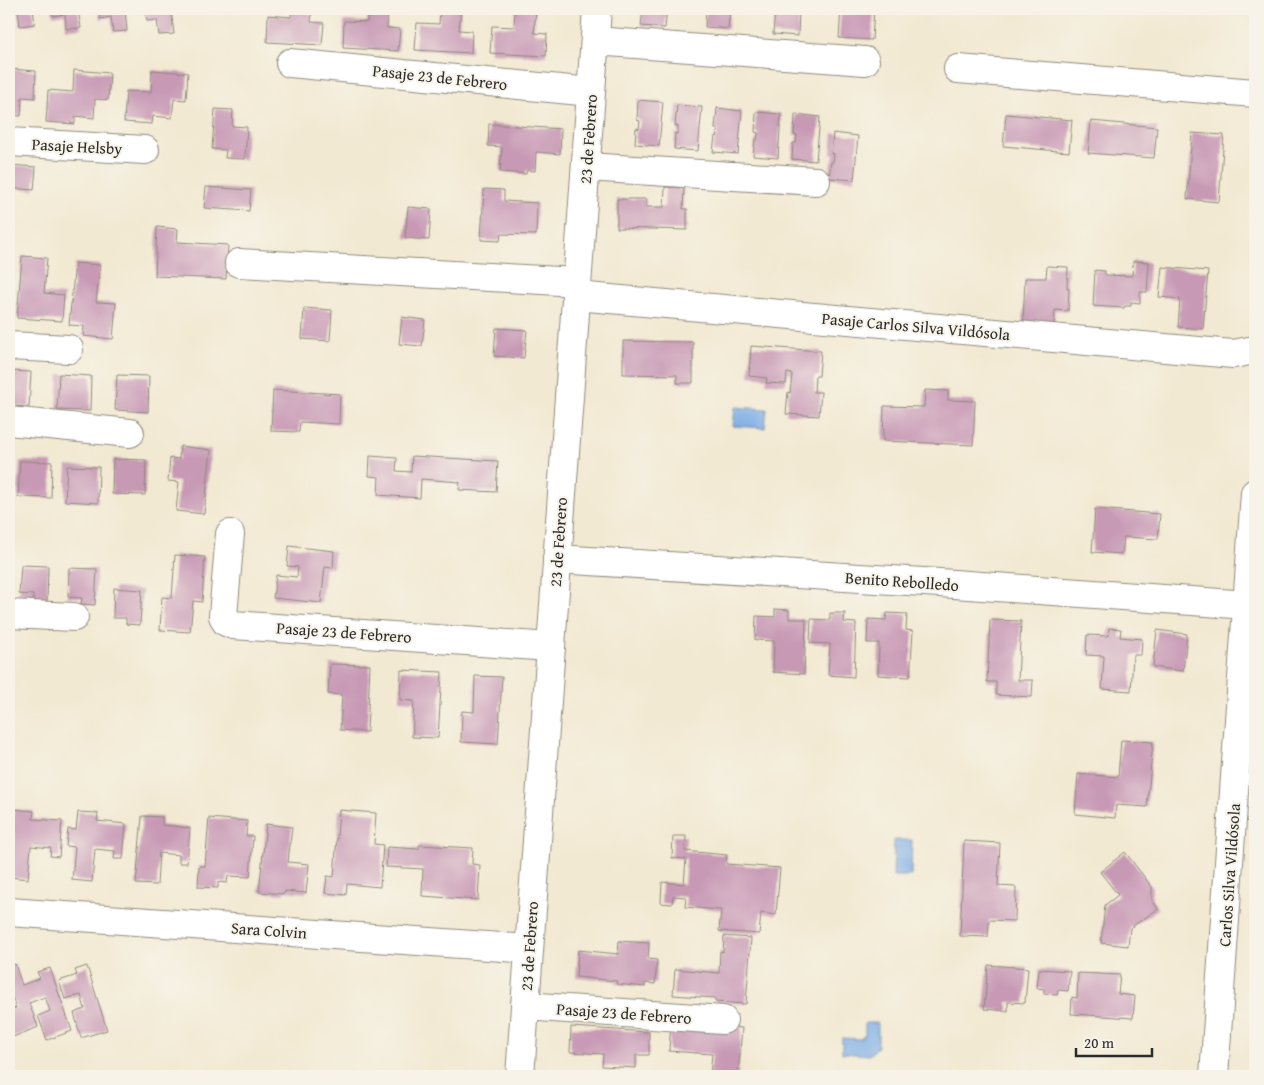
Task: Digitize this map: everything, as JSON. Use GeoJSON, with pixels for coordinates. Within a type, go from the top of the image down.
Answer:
{"type":"FeatureCollection","features":[{"type":"Feature","properties":{"kind":"street","name":"23 de Febrero"},"geometry":{"type":"LineString","coordinates":[[520,1076],[597,9]]}},
{"type":"Feature","properties":{"kind":"street"},"geometry":{"type":"LineString","coordinates":[[595,41],[865,62]]}},
{"type":"Feature","properties":{"kind":"street","name":"Pasaje 23 de Febrero"},"geometry":{"type":"LineString","coordinates":[[290,63],[591,92]]}},
{"type":"Feature","properties":{"kind":"street"},"geometry":{"type":"LineString","coordinates":[[958,69],[1255,93]]}},
{"type":"Feature","properties":{"kind":"street","name":"Pasaje Helsby"},"geometry":{"type":"LineString","coordinates":[[9,142],[145,150]]}},
{"type":"Feature","properties":{"kind":"street"},"geometry":{"type":"LineString","coordinates":[[586,167],[816,181]]}},
{"type":"Feature","properties":{"kind":"street"},"geometry":{"type":"LineString","coordinates":[[239,263],[577,289]]}},
{"type":"Feature","properties":{"kind":"street","name":"Pasaje Carlos Silva Vildósola"},"geometry":{"type":"LineString","coordinates":[[577,289],[1232,354],[1255,350]]}},
{"type":"Feature","properties":{"kind":"street"},"geometry":{"type":"LineString","coordinates":[[9,346],[68,349]]}},
{"type":"Feature","properties":{"kind":"street"},"geometry":{"type":"LineString","coordinates":[[9,421],[130,433]]}},
{"type":"Feature","properties":{"kind":"street","name":"Carlos Silva Vildósola"},"geometry":{"type":"LineString","coordinates":[[1214,1076],[1244,812],[1248,701],[1248,605],[1255,493]]}},
{"type":"Feature","properties":{"kind":"street","name":"Pasaje 23 de Febrero"},"geometry":{"type":"LineString","coordinates":[[230,534],[222,616],[226,622],[234,625],[551,647]]}},
{"type":"Feature","properties":{"kind":"street","name":"Benito Rebolledo"},"geometry":{"type":"LineString","coordinates":[[557,559],[1248,605]]}},
{"type":"Feature","properties":{"kind":"street"},"geometry":{"type":"LineString","coordinates":[[9,614],[74,617]]}},
{"type":"Feature","properties":{"kind":"street","name":"Sara Colvin"},"geometry":{"type":"LineString","coordinates":[[9,912],[529,948]]}},
{"type":"Feature","properties":{"kind":"street","name":"Pasaje 23 de Febrero"},"geometry":{"type":"LineString","coordinates":[[525,1006],[723,1020]]}},
{"type":"Feature","properties":{"kind":"water"},"geometry":{"type":"Polygon","coordinates":[[[735,407],[767,409],[765,428],[733,426],[735,407]]]}},
{"type":"Feature","properties":{"kind":"water"},"geometry":{"type":"Polygon","coordinates":[[[894,840],[912,840],[911,876],[893,876],[894,840]]]}},
{"type":"Feature","properties":{"kind":"water"},"geometry":{"type":"Polygon","coordinates":[[[865,1023],[878,1023],[878,1047],[869,1055],[842,1053],[842,1038],[860,1039],[865,1035],[865,1023]]]}},
{"type":"Feature","properties":{"kind":"building"},"geometry":{"type":"Polygon","coordinates":[[[9,9],[33,9],[35,24],[20,26],[18,11],[9,12],[9,9]]]}},
{"type":"Feature","properties":{"kind":"building"},"geometry":{"type":"Polygon","coordinates":[[[52,9],[78,9],[81,28],[66,29],[65,14],[53,16],[52,9]]]}},
{"type":"Feature","properties":{"kind":"building"},"geometry":{"type":"Polygon","coordinates":[[[99,9],[125,9],[127,31],[113,32],[111,17],[100,19],[99,9]]]}},
{"type":"Feature","properties":{"kind":"building"},"geometry":{"type":"Polygon","coordinates":[[[145,9],[171,9],[174,34],[159,35],[157,20],[147,21],[145,9]]]}},
{"type":"Feature","properties":{"kind":"building"},"geometry":{"type":"Polygon","coordinates":[[[292,9],[312,9],[311,22],[324,23],[322,45],[267,42],[268,15],[291,17],[292,9]]]}},
{"type":"Feature","properties":{"kind":"building"},"geometry":{"type":"Polygon","coordinates":[[[368,9],[388,9],[387,28],[400,29],[398,51],[343,48],[344,21],[367,22],[368,9]]]}},
{"type":"Feature","properties":{"kind":"building"},"geometry":{"type":"Polygon","coordinates":[[[440,9],[461,9],[459,30],[472,31],[471,53],[415,50],[417,23],[439,24],[440,9]]]}},
{"type":"Feature","properties":{"kind":"building"},"geometry":{"type":"Polygon","coordinates":[[[515,9],[536,9],[534,33],[547,34],[546,56],[490,53],[492,26],[514,27],[515,9]]]}},
{"type":"Feature","properties":{"kind":"building"},"geometry":{"type":"Polygon","coordinates":[[[643,9],[667,9],[665,28],[641,26],[643,9]]]}},
{"type":"Feature","properties":{"kind":"building"},"geometry":{"type":"Polygon","coordinates":[[[706,9],[730,9],[728,29],[705,27],[706,9]]]}},
{"type":"Feature","properties":{"kind":"building"},"geometry":{"type":"Polygon","coordinates":[[[775,9],[799,9],[798,36],[773,34],[775,9]]]}},
{"type":"Feature","properties":{"kind":"building"},"geometry":{"type":"Polygon","coordinates":[[[841,9],[874,9],[872,40],[839,38],[841,9]]]}},
{"type":"Feature","properties":{"kind":"building"},"geometry":{"type":"Polygon","coordinates":[[[9,69],[36,71],[35,98],[22,97],[21,116],[9,115],[9,69]]]}},
{"type":"Feature","properties":{"kind":"building"},"geometry":{"type":"Polygon","coordinates":[[[74,70],[110,73],[108,100],[95,99],[94,118],[75,116],[75,124],[46,122],[48,90],[73,92],[74,70]]]}},
{"type":"Feature","properties":{"kind":"building"},"geometry":{"type":"Polygon","coordinates":[[[152,70],[188,73],[186,100],[174,99],[172,118],[153,116],[152,124],[124,122],[126,91],[151,92],[152,70]]]}},
{"type":"Feature","properties":{"kind":"building"},"geometry":{"type":"Polygon","coordinates":[[[638,100],[663,102],[659,146],[635,144],[636,128],[639,129],[640,121],[637,120],[638,100]]]}},
{"type":"Feature","properties":{"kind":"building"},"geometry":{"type":"Polygon","coordinates":[[[677,105],[702,107],[698,151],[674,149],[675,133],[678,134],[678,126],[675,126],[677,105]]]}},
{"type":"Feature","properties":{"kind":"building"},"geometry":{"type":"Polygon","coordinates":[[[717,108],[742,111],[738,154],[713,152],[718,129],[715,129],[717,108]]]}},
{"type":"Feature","properties":{"kind":"building"},"geometry":{"type":"Polygon","coordinates":[[[215,109],[233,110],[232,126],[247,127],[245,159],[225,158],[226,150],[212,149],[215,109]]]}},
{"type":"Feature","properties":{"kind":"building"},"geometry":{"type":"Polygon","coordinates":[[[756,112],[781,114],[778,158],[753,156],[758,133],[755,132],[756,112]]]}},
{"type":"Feature","properties":{"kind":"building"},"geometry":{"type":"Polygon","coordinates":[[[795,114],[820,117],[816,161],[792,159],[793,143],[796,143],[797,135],[794,135],[795,114]]]}},
{"type":"Feature","properties":{"kind":"building"},"geometry":{"type":"Polygon","coordinates":[[[1006,114],[1072,120],[1069,152],[1003,146],[1006,114]]]}},
{"type":"Feature","properties":{"kind":"building"},"geometry":{"type":"Polygon","coordinates":[[[1091,121],[1157,127],[1154,158],[1088,153],[1091,121]]]}},
{"type":"Feature","properties":{"kind":"building"},"geometry":{"type":"Polygon","coordinates":[[[489,124],[561,129],[560,154],[536,152],[535,171],[527,170],[526,174],[500,172],[502,147],[488,146],[489,124]]]}},
{"type":"Feature","properties":{"kind":"building"},"geometry":{"type":"Polygon","coordinates":[[[833,133],[858,136],[854,180],[829,178],[834,154],[831,154],[833,133]]]}},
{"type":"Feature","properties":{"kind":"building"},"geometry":{"type":"Polygon","coordinates":[[[1192,133],[1224,135],[1219,202],[1187,199],[1192,133]]]}},
{"type":"Feature","properties":{"kind":"building"},"geometry":{"type":"Polygon","coordinates":[[[9,165],[36,167],[34,190],[9,188],[9,165]]]}},
{"type":"Feature","properties":{"kind":"building"},"geometry":{"type":"Polygon","coordinates":[[[206,187],[251,190],[249,211],[204,208],[206,187]]]}},
{"type":"Feature","properties":{"kind":"building"},"geometry":{"type":"Polygon","coordinates":[[[665,187],[684,188],[683,209],[687,209],[687,230],[617,228],[617,199],[646,199],[646,207],[664,207],[665,187]]]}},
{"type":"Feature","properties":{"kind":"building"},"geometry":{"type":"Polygon","coordinates":[[[484,189],[504,190],[504,201],[537,203],[536,235],[501,234],[500,241],[481,240],[484,189]]]}},
{"type":"Feature","properties":{"kind":"building"},"geometry":{"type":"Polygon","coordinates":[[[408,207],[431,209],[429,240],[405,238],[408,207]]]}},
{"type":"Feature","properties":{"kind":"building"},"geometry":{"type":"Polygon","coordinates":[[[157,227],[178,229],[177,242],[228,245],[226,279],[155,276],[157,227]]]}},
{"type":"Feature","properties":{"kind":"building"},"geometry":{"type":"Polygon","coordinates":[[[22,256],[47,258],[44,293],[64,295],[62,321],[17,318],[22,256]]]}},
{"type":"Feature","properties":{"kind":"building"},"geometry":{"type":"Polygon","coordinates":[[[1133,261],[1149,262],[1147,292],[1140,292],[1140,303],[1131,302],[1131,306],[1125,306],[1124,308],[1093,306],[1095,270],[1105,271],[1105,275],[1132,276],[1133,261]]]}},
{"type":"Feature","properties":{"kind":"building"},"geometry":{"type":"Polygon","coordinates":[[[75,263],[100,265],[96,302],[116,303],[113,339],[83,336],[84,326],[69,325],[75,263]]]}},
{"type":"Feature","properties":{"kind":"building"},"geometry":{"type":"Polygon","coordinates":[[[1047,266],[1068,267],[1068,311],[1055,310],[1054,325],[1023,324],[1025,278],[1046,278],[1047,266]]]}},
{"type":"Feature","properties":{"kind":"building"},"geometry":{"type":"Polygon","coordinates":[[[1162,267],[1208,271],[1203,329],[1178,327],[1180,299],[1159,297],[1162,267]]]}},
{"type":"Feature","properties":{"kind":"building"},"geometry":{"type":"Polygon","coordinates":[[[304,308],[332,310],[330,341],[302,339],[304,308]]]}},
{"type":"Feature","properties":{"kind":"building"},"geometry":{"type":"Polygon","coordinates":[[[402,317],[425,320],[422,346],[399,344],[402,317]]]}},
{"type":"Feature","properties":{"kind":"building"},"geometry":{"type":"Polygon","coordinates":[[[496,328],[527,330],[524,358],[494,356],[496,328]]]}},
{"type":"Feature","properties":{"kind":"building"},"geometry":{"type":"Polygon","coordinates":[[[623,341],[693,342],[693,383],[677,383],[677,375],[623,374],[623,341]]]}},
{"type":"Feature","properties":{"kind":"building"},"geometry":{"type":"Polygon","coordinates":[[[751,346],[821,351],[819,376],[815,376],[814,392],[821,392],[819,416],[786,414],[792,374],[787,373],[786,384],[766,383],[767,378],[749,376],[751,346]]]}},
{"type":"Feature","properties":{"kind":"building"},"geometry":{"type":"Polygon","coordinates":[[[9,371],[31,372],[29,407],[9,406],[9,371]]]}},
{"type":"Feature","properties":{"kind":"building"},"geometry":{"type":"Polygon","coordinates":[[[59,374],[91,376],[90,411],[57,410],[59,374]]]}},
{"type":"Feature","properties":{"kind":"building"},"geometry":{"type":"Polygon","coordinates":[[[117,375],[149,376],[148,412],[115,410],[117,375]]]}},
{"type":"Feature","properties":{"kind":"building"},"geometry":{"type":"Polygon","coordinates":[[[273,390],[340,394],[339,424],[300,422],[299,432],[271,431],[273,390]]]}},
{"type":"Feature","properties":{"kind":"building"},"geometry":{"type":"Polygon","coordinates":[[[925,390],[948,391],[948,400],[975,401],[973,445],[883,441],[884,406],[924,407],[925,390]]]}},
{"type":"Feature","properties":{"kind":"building"},"geometry":{"type":"Polygon","coordinates":[[[180,446],[211,450],[204,514],[176,511],[179,482],[168,481],[170,458],[179,459],[180,446]]]}},
{"type":"Feature","properties":{"kind":"building"},"geometry":{"type":"Polygon","coordinates":[[[370,456],[397,458],[396,471],[411,472],[412,456],[498,461],[496,492],[459,490],[460,482],[421,479],[420,498],[378,495],[379,477],[369,476],[370,456]]]}},
{"type":"Feature","properties":{"kind":"building"},"geometry":{"type":"Polygon","coordinates":[[[113,459],[146,460],[145,495],[112,494],[113,459]]]}},
{"type":"Feature","properties":{"kind":"building"},"geometry":{"type":"Polygon","coordinates":[[[20,461],[52,462],[51,498],[18,497],[20,461]]]}},
{"type":"Feature","properties":{"kind":"building"},"geometry":{"type":"Polygon","coordinates":[[[67,466],[99,467],[98,503],[65,501],[67,466]]]}},
{"type":"Feature","properties":{"kind":"building"},"geometry":{"type":"Polygon","coordinates":[[[1095,509],[1160,514],[1158,539],[1124,537],[1122,554],[1092,552],[1095,509]]]}},
{"type":"Feature","properties":{"kind":"building"},"geometry":{"type":"Polygon","coordinates":[[[289,546],[334,551],[333,568],[325,567],[321,603],[273,598],[276,575],[297,577],[298,567],[287,566],[289,546]]]}},
{"type":"Feature","properties":{"kind":"building"},"geometry":{"type":"Polygon","coordinates":[[[175,555],[205,557],[202,602],[193,601],[190,632],[160,630],[162,597],[172,598],[175,555]]]}},
{"type":"Feature","properties":{"kind":"building"},"geometry":{"type":"Polygon","coordinates":[[[21,565],[48,566],[47,602],[33,601],[33,595],[19,594],[21,565]]]}},
{"type":"Feature","properties":{"kind":"building"},"geometry":{"type":"Polygon","coordinates":[[[69,568],[97,569],[95,605],[81,604],[82,598],[68,597],[69,568]]]}},
{"type":"Feature","properties":{"kind":"building"},"geometry":{"type":"Polygon","coordinates":[[[114,588],[142,590],[140,625],[126,624],[126,618],[113,618],[114,588]]]}},
{"type":"Feature","properties":{"kind":"building"},"geometry":{"type":"Polygon","coordinates":[[[775,609],[789,610],[789,619],[806,619],[804,674],[773,672],[774,641],[755,640],[756,616],[775,617],[775,609]]]}},
{"type":"Feature","properties":{"kind":"building"},"geometry":{"type":"Polygon","coordinates":[[[830,613],[845,613],[844,622],[856,623],[854,677],[828,675],[830,644],[810,643],[811,619],[830,620],[830,613]]]}},
{"type":"Feature","properties":{"kind":"building"},"geometry":{"type":"Polygon","coordinates":[[[887,613],[907,614],[906,630],[913,631],[910,677],[878,675],[879,643],[867,643],[868,619],[886,620],[887,613]]]}},
{"type":"Feature","properties":{"kind":"building"},"geometry":{"type":"Polygon","coordinates":[[[990,620],[1021,621],[1018,680],[1033,680],[1032,697],[996,695],[996,682],[987,682],[990,620]]]}},
{"type":"Feature","properties":{"kind":"building"},"geometry":{"type":"Polygon","coordinates":[[[1109,628],[1121,629],[1120,637],[1142,639],[1141,655],[1133,655],[1131,691],[1102,689],[1104,656],[1086,655],[1087,635],[1108,636],[1109,628]]]}},
{"type":"Feature","properties":{"kind":"building"},"geometry":{"type":"Polygon","coordinates":[[[1157,630],[1187,634],[1183,671],[1153,667],[1157,630]]]}},
{"type":"Feature","properties":{"kind":"building"},"geometry":{"type":"Polygon","coordinates":[[[330,664],[370,665],[367,732],[340,730],[342,695],[328,694],[330,664]]]}},
{"type":"Feature","properties":{"kind":"building"},"geometry":{"type":"Polygon","coordinates":[[[401,670],[442,672],[438,738],[412,737],[414,701],[400,700],[401,670]]]}},
{"type":"Feature","properties":{"kind":"building"},"geometry":{"type":"Polygon","coordinates":[[[475,676],[502,677],[498,744],[461,742],[462,711],[474,712],[475,676]]]}},
{"type":"Feature","properties":{"kind":"building"},"geometry":{"type":"Polygon","coordinates":[[[1121,740],[1153,742],[1147,807],[1116,805],[1115,818],[1075,814],[1078,774],[1118,777],[1121,740]]]}},
{"type":"Feature","properties":{"kind":"building"},"geometry":{"type":"Polygon","coordinates":[[[14,809],[34,811],[33,819],[62,821],[59,857],[50,856],[51,848],[31,846],[28,879],[9,877],[14,809]]]}},
{"type":"Feature","properties":{"kind":"building"},"geometry":{"type":"Polygon","coordinates":[[[339,810],[376,813],[374,844],[383,845],[380,887],[347,884],[346,895],[325,893],[327,876],[334,877],[339,810]]]}},
{"type":"Feature","properties":{"kind":"building"},"geometry":{"type":"Polygon","coordinates":[[[78,812],[98,813],[97,821],[126,824],[123,859],[114,859],[115,851],[95,849],[92,882],[72,880],[75,847],[66,846],[68,829],[76,830],[78,812]]]}},
{"type":"Feature","properties":{"kind":"building"},"geometry":{"type":"Polygon","coordinates":[[[142,816],[162,817],[162,825],[190,828],[187,863],[179,863],[179,855],[159,853],[157,885],[136,884],[142,816]]]}},
{"type":"Feature","properties":{"kind":"building"},"geometry":{"type":"Polygon","coordinates":[[[209,818],[247,821],[246,836],[253,836],[250,877],[228,876],[227,883],[218,882],[218,888],[198,887],[199,866],[205,866],[209,818]]]}},
{"type":"Feature","properties":{"kind":"building"},"geometry":{"type":"Polygon","coordinates":[[[266,824],[292,827],[288,862],[309,864],[306,893],[285,891],[284,894],[259,892],[266,824]]]}},
{"type":"Feature","properties":{"kind":"building"},"geometry":{"type":"Polygon","coordinates":[[[673,836],[686,836],[685,851],[727,855],[726,864],[780,868],[776,915],[761,913],[759,934],[719,931],[721,910],[685,907],[686,897],[673,896],[672,904],[661,903],[662,882],[684,884],[686,859],[672,858],[673,836]]]}},
{"type":"Feature","properties":{"kind":"building"},"geometry":{"type":"Polygon","coordinates":[[[964,841],[1000,843],[998,886],[1016,887],[1015,921],[989,920],[988,937],[960,936],[964,841]]]}},
{"type":"Feature","properties":{"kind":"building"},"geometry":{"type":"Polygon","coordinates":[[[419,845],[473,848],[472,864],[480,865],[478,900],[422,896],[423,869],[386,867],[387,847],[419,849],[419,845]]]}},
{"type":"Feature","properties":{"kind":"building"},"geometry":{"type":"Polygon","coordinates":[[[1125,852],[1152,887],[1152,899],[1158,909],[1130,928],[1128,946],[1101,943],[1105,905],[1118,895],[1100,872],[1125,852]]]}},
{"type":"Feature","properties":{"kind":"building"},"geometry":{"type":"Polygon","coordinates":[[[724,936],[751,938],[746,1004],[715,1002],[715,998],[673,995],[675,969],[719,973],[720,951],[723,952],[724,936]]]}},
{"type":"Feature","properties":{"kind":"building"},"geometry":{"type":"Polygon","coordinates":[[[619,941],[649,943],[648,959],[657,960],[655,984],[645,983],[645,987],[616,984],[617,981],[576,977],[578,950],[618,954],[619,941]]]}},
{"type":"Feature","properties":{"kind":"building"},"geometry":{"type":"Polygon","coordinates":[[[15,964],[22,985],[40,978],[37,972],[50,968],[72,1031],[47,1040],[38,1016],[50,1011],[45,997],[29,1003],[38,1027],[13,1037],[9,1025],[9,1010],[16,1008],[11,994],[9,994],[9,967],[15,964]]]}},
{"type":"Feature","properties":{"kind":"building"},"geometry":{"type":"Polygon","coordinates":[[[988,965],[1028,968],[1025,1003],[1008,1002],[1008,1011],[984,1009],[988,965]]]}},
{"type":"Feature","properties":{"kind":"building"},"geometry":{"type":"Polygon","coordinates":[[[87,966],[107,1030],[81,1038],[74,1013],[85,1009],[81,995],[65,999],[59,981],[77,975],[75,970],[87,966]]]}},
{"type":"Feature","properties":{"kind":"building"},"geometry":{"type":"Polygon","coordinates":[[[1039,969],[1070,971],[1068,991],[1058,990],[1057,995],[1044,994],[1044,989],[1037,988],[1039,969]]]}},
{"type":"Feature","properties":{"kind":"building"},"geometry":{"type":"Polygon","coordinates":[[[1078,973],[1120,975],[1118,994],[1135,996],[1133,1018],[1071,1014],[1072,997],[1077,998],[1078,973]]]}},
{"type":"Feature","properties":{"kind":"building"},"geometry":{"type":"Polygon","coordinates":[[[671,1022],[742,1028],[738,1076],[710,1076],[712,1054],[669,1051],[671,1022]]]}},
{"type":"Feature","properties":{"kind":"building"},"geometry":{"type":"Polygon","coordinates":[[[571,1027],[649,1032],[649,1055],[636,1055],[636,1068],[602,1066],[603,1054],[570,1052],[571,1027]]]}}]}
